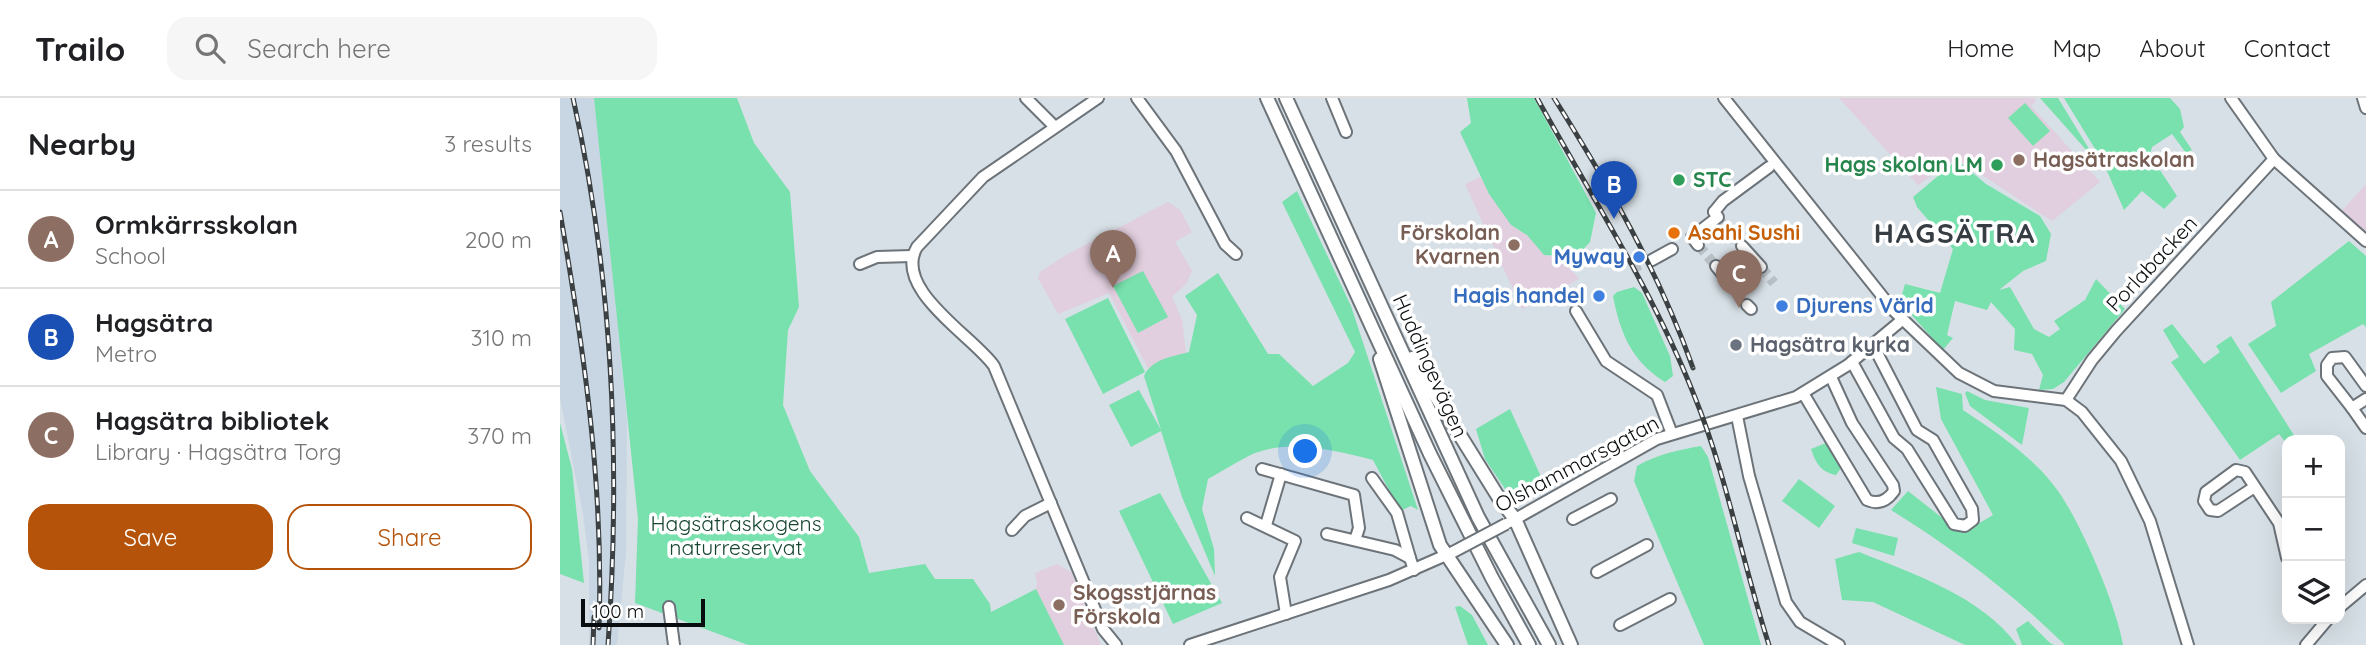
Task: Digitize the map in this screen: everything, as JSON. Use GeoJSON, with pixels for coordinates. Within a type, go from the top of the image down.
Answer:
{"type":"FeatureCollection","features":[{"type":"Feature","properties":{"kind":"main road","name":"Huddingevägen"},"geometry":{"type":"LineString","coordinates":[[1267,98],[1430,454],[1492,578],[1530,645]]}},
{"type":"Feature","properties":{"kind":"main road","name":"Huddingevägen"},"geometry":{"type":"LineString","coordinates":[[1286,98],[1478,517],[1549,645]]}},
{"type":"Feature","properties":{"kind":"main road"},"geometry":{"type":"LineString","coordinates":[[1375,331],[1379,356],[1449,554],[1507,645]]}},
{"type":"Feature","properties":{"kind":"main road"},"geometry":{"type":"LineString","coordinates":[[1400,345],[1416,362],[1499,498],[1570,645]]}},
{"type":"Feature","properties":{"kind":"street"},"geometry":{"type":"LineString","coordinates":[[1026,98],[1055,126]]}},
{"type":"Feature","properties":{"kind":"street"},"geometry":{"type":"LineString","coordinates":[[1098,98],[983,177],[916,247],[912,256],[915,275],[939,314],[983,352],[994,366],[1103,629],[1116,645]]}},
{"type":"Feature","properties":{"kind":"street"},"geometry":{"type":"LineString","coordinates":[[1137,98],[1176,151],[1225,244],[1237,254]]}},
{"type":"Feature","properties":{"kind":"street"},"geometry":{"type":"LineString","coordinates":[[1332,98],[1346,132]]}},
{"type":"Feature","properties":{"kind":"street"},"geometry":{"type":"LineString","coordinates":[[1724,98],[1902,320],[1959,373],[1985,388],[2018,396],[2066,400],[2082,412],[2121,461],[2156,534],[2188,645]]}},
{"type":"Feature","properties":{"kind":"street"},"geometry":{"type":"LineString","coordinates":[[2231,98],[2274,159],[2366,241]]}},
{"type":"Feature","properties":{"kind":"street"},"geometry":{"type":"LineString","coordinates":[[2363,98],[2366,108]]}},
{"type":"Feature","properties":{"kind":"street","name":"Porlabacken"},"geometry":{"type":"LineString","coordinates":[[2066,400],[2092,360],[2116,331],[2274,159]]}},
{"type":"Feature","properties":{"kind":"street"},"geometry":{"type":"LineString","coordinates":[[1698,245],[1692,237],[1718,217],[1715,208],[1769,167]]}},
{"type":"Feature","properties":{"kind":"street"},"geometry":{"type":"LineString","coordinates":[[1742,246],[1761,267]]}},
{"type":"Feature","properties":{"kind":"street"},"geometry":{"type":"LineString","coordinates":[[1652,260],[1672,248]]}},
{"type":"Feature","properties":{"kind":"street"},"geometry":{"type":"LineString","coordinates":[[860,264],[877,257],[912,256]]}},
{"type":"Feature","properties":{"kind":"street"},"geometry":{"type":"LineString","coordinates":[[1716,267],[1734,288]]}},
{"type":"Feature","properties":{"kind":"street"},"geometry":{"type":"LineString","coordinates":[[1576,311],[1606,361],[1657,395],[1672,434]]}},
{"type":"Feature","properties":{"kind":"street","name":"Olshammarsgatan"},"geometry":{"type":"LineString","coordinates":[[1190,645],[1414,570],[1511,521],[1632,451],[1672,434],[1737,416],[1803,393],[1852,362],[1902,320]]}},
{"type":"Feature","properties":{"kind":"street"},"geometry":{"type":"LineString","coordinates":[[1852,362],[1894,438],[1906,449],[1954,524],[1965,526],[1973,520],[1972,509],[1933,440],[1917,430],[1873,345]]}},
{"type":"Feature","properties":{"kind":"street"},"geometry":{"type":"LineString","coordinates":[[2366,386],[2345,357],[2332,358],[2327,365],[2328,376],[2366,428]]}},
{"type":"Feature","properties":{"kind":"street"},"geometry":{"type":"LineString","coordinates":[[1803,393],[1867,500],[1874,503],[1884,501],[1894,491],[1893,485],[1852,423],[1831,377]]}},
{"type":"Feature","properties":{"kind":"street"},"geometry":{"type":"LineString","coordinates":[[2352,408],[2366,399]]}},
{"type":"Feature","properties":{"kind":"street"},"geometry":{"type":"LineString","coordinates":[[1737,416],[1749,476],[1786,602],[1800,622],[1839,645]]}},
{"type":"Feature","properties":{"kind":"street"},"geometry":{"type":"LineString","coordinates":[[1262,469],[1354,495],[1359,528],[1355,540]]}},
{"type":"Feature","properties":{"kind":"street"},"geometry":{"type":"LineString","coordinates":[[2253,488],[2218,511],[2210,510],[2204,501],[2206,492],[2236,470],[2245,472],[2253,488],[2279,523],[2282,536]]}},
{"type":"Feature","properties":{"kind":"street"},"geometry":{"type":"LineString","coordinates":[[1266,525],[1281,474]]}},
{"type":"Feature","properties":{"kind":"street"},"geometry":{"type":"LineString","coordinates":[[1372,478],[1398,513],[1414,570]]}},
{"type":"Feature","properties":{"kind":"street"},"geometry":{"type":"LineString","coordinates":[[1573,520],[1611,499]]}},
{"type":"Feature","properties":{"kind":"street"},"geometry":{"type":"LineString","coordinates":[[1012,530],[1025,516],[1051,503]]}},
{"type":"Feature","properties":{"kind":"street"},"geometry":{"type":"LineString","coordinates":[[1247,518],[1295,541],[1280,577],[1286,614]]}},
{"type":"Feature","properties":{"kind":"street"},"geometry":{"type":"LineString","coordinates":[[1327,534],[1395,550],[1410,558]]}},
{"type":"Feature","properties":{"kind":"street"},"geometry":{"type":"LineString","coordinates":[[1597,572],[1647,545]]}},
{"type":"Feature","properties":{"kind":"street"},"geometry":{"type":"LineString","coordinates":[[2345,604],[2364,592]]}},
{"type":"Feature","properties":{"kind":"street"},"geometry":{"type":"LineString","coordinates":[[1620,625],[1670,599]]}},
{"type":"Feature","properties":{"kind":"street"},"geometry":{"type":"LineString","coordinates":[[669,607],[674,645]]}},
{"type":"Feature","properties":{"kind":"street"},"geometry":{"type":"LineString","coordinates":[[2306,645],[2320,624]]}},
{"type":"Feature","properties":{"kind":"shaded area"},"geometry":{"type":"Polygon","coordinates":[[[560,98],[594,98],[603,172],[627,421],[626,552],[617,645],[589,645],[589,560],[583,514],[560,398],[560,98]]]}},
{"type":"Feature","properties":{"kind":"shaded area","name":"Hagsätraskolan"},"geometry":{"type":"Polygon","coordinates":[[[1839,98],[2034,98],[2036,101],[2031,106],[2100,182],[2052,221],[1956,158],[1918,185],[1839,98]]]}},
{"type":"Feature","properties":{"kind":"shaded area","name":"Förskolan Kvarnen"},"geometry":{"type":"Polygon","coordinates":[[[1481,177],[1511,225],[1527,235],[1544,255],[1562,259],[1579,279],[1522,309],[1465,184],[1481,177]]]}},
{"type":"Feature","properties":{"kind":"shaded area"},"geometry":{"type":"Polygon","coordinates":[[[2366,184],[2366,234],[2339,214],[2366,184]]]}},
{"type":"Feature","properties":{"kind":"shaded area"},"geometry":{"type":"Polygon","coordinates":[[[1168,202],[1180,210],[1192,232],[1175,242],[1192,271],[1186,284],[1172,297],[1182,320],[1186,353],[1150,372],[1109,293],[1058,314],[1038,278],[1040,272],[1066,255],[1168,202]]]}},
{"type":"Feature","properties":{"kind":"shaded area","name":"Skogsstjärnas Förskola"},"geometry":{"type":"Polygon","coordinates":[[[1057,564],[1071,572],[1101,645],[1026,645],[1037,583],[1035,573],[1057,564]]]}},
{"type":"Feature","properties":{"kind":"green space","name":"Hagsätraskogens naturreservat"},"geometry":{"type":"Polygon","coordinates":[[[594,98],[737,98],[754,143],[790,192],[799,307],[788,330],[783,405],[810,471],[859,537],[869,573],[925,564],[935,579],[973,579],[990,604],[991,612],[1036,589],[1064,645],[748,645],[635,603],[638,519],[594,98]]]}},
{"type":"Feature","properties":{"kind":"green space"},"geometry":{"type":"Polygon","coordinates":[[[1467,98],[1534,98],[1596,213],[1590,242],[1576,257],[1544,255],[1527,235],[1511,225],[1489,194],[1460,132],[1471,123],[1467,98]]]}},
{"type":"Feature","properties":{"kind":"green space"},"geometry":{"type":"Polygon","coordinates":[[[2040,98],[2058,98],[2097,162],[2040,98]]]}},
{"type":"Feature","properties":{"kind":"green space"},"geometry":{"type":"Polygon","coordinates":[[[2064,98],[2170,98],[2180,109],[2184,127],[2180,132],[2192,150],[2186,153],[2172,134],[2152,147],[2150,155],[2177,196],[2164,209],[2142,191],[2124,210],[2103,162],[2064,98]]]}},
{"type":"Feature","properties":{"kind":"green space"},"geometry":{"type":"Polygon","coordinates":[[[2025,103],[2050,131],[2033,146],[2008,118],[2025,103]]]}},
{"type":"Feature","properties":{"kind":"green space"},"geometry":{"type":"Polygon","coordinates":[[[1957,160],[1986,184],[2040,216],[2051,234],[2046,261],[2023,271],[1999,290],[2010,287],[2034,329],[2049,337],[2060,329],[2054,321],[2085,300],[2096,279],[2125,309],[2064,382],[2053,389],[2039,390],[2043,375],[2032,354],[2014,350],[2015,329],[1991,302],[1987,310],[1955,301],[1947,335],[1953,338],[1943,350],[1900,302],[1905,284],[1940,293],[1953,249],[1917,207],[1913,197],[1957,160]]]}},
{"type":"Feature","properties":{"kind":"green space"},"geometry":{"type":"Polygon","coordinates":[[[1297,191],[1351,306],[1418,510],[1411,506],[1400,511],[1373,460],[1329,450],[1299,447],[1255,453],[1208,479],[1202,509],[1214,549],[1215,576],[1182,497],[1161,431],[1131,447],[1109,405],[1139,390],[1161,430],[1144,376],[1157,362],[1189,352],[1197,315],[1185,296],[1218,273],[1268,354],[1279,354],[1313,386],[1348,363],[1355,352],[1282,202],[1297,191]]]}},
{"type":"Feature","properties":{"kind":"green space"},"geometry":{"type":"Polygon","coordinates":[[[2349,241],[2366,256],[2366,327],[2363,324],[2309,354],[2316,371],[2281,393],[2248,344],[2276,326],[2271,302],[2349,241]]]}},
{"type":"Feature","properties":{"kind":"green space"},"geometry":{"type":"Polygon","coordinates":[[[1143,271],[1168,317],[1138,333],[1113,286],[1143,271]]]}},
{"type":"Feature","properties":{"kind":"green space"},"geometry":{"type":"Polygon","coordinates":[[[1634,287],[1642,293],[1670,356],[1673,376],[1665,382],[1636,356],[1619,322],[1613,296],[1617,292],[1634,287]]]}},
{"type":"Feature","properties":{"kind":"green space"},"geometry":{"type":"Polygon","coordinates":[[[1108,298],[1145,372],[1103,394],[1065,319],[1108,298]]]}},
{"type":"Feature","properties":{"kind":"green space"},"geometry":{"type":"Polygon","coordinates":[[[2172,324],[2204,364],[2220,352],[2216,346],[2231,336],[2294,435],[2282,435],[2282,438],[2279,434],[2240,460],[2171,362],[2179,357],[2163,330],[2172,324]]]}},
{"type":"Feature","properties":{"kind":"green space"},"geometry":{"type":"Polygon","coordinates":[[[1936,387],[1962,394],[1963,410],[2027,457],[2058,491],[2097,566],[2114,609],[2123,645],[2065,645],[1982,573],[1891,510],[1908,491],[1950,524],[1966,531],[1993,515],[1941,419],[1936,387]]]}},
{"type":"Feature","properties":{"kind":"green space"},"geometry":{"type":"Polygon","coordinates":[[[1967,391],[1985,400],[2029,408],[2022,445],[1970,406],[1965,393],[1967,391]]]}},
{"type":"Feature","properties":{"kind":"green space"},"geometry":{"type":"Polygon","coordinates":[[[1510,409],[1543,481],[1524,492],[1507,492],[1485,459],[1476,429],[1510,409]]]}},
{"type":"Feature","properties":{"kind":"green space"},"geometry":{"type":"Polygon","coordinates":[[[560,423],[572,469],[584,583],[560,574],[560,423]]]}},
{"type":"Feature","properties":{"kind":"green space"},"geometry":{"type":"Polygon","coordinates":[[[1826,443],[1841,468],[1836,475],[1826,472],[1820,466],[1811,449],[1826,443]]]}},
{"type":"Feature","properties":{"kind":"green space"},"geometry":{"type":"Polygon","coordinates":[[[1701,446],[1708,457],[1761,645],[1704,645],[1634,481],[1637,466],[1668,453],[1701,446]]]}},
{"type":"Feature","properties":{"kind":"green space"},"geometry":{"type":"Polygon","coordinates":[[[1799,479],[1835,506],[1819,528],[1782,501],[1799,479]]]}},
{"type":"Feature","properties":{"kind":"green space"},"geometry":{"type":"Polygon","coordinates":[[[1160,493],[1222,603],[1173,624],[1119,511],[1160,493]]]}},
{"type":"Feature","properties":{"kind":"green space"},"geometry":{"type":"Polygon","coordinates":[[[1856,528],[1898,538],[1894,556],[1852,543],[1856,528]]]}},
{"type":"Feature","properties":{"kind":"green space"},"geometry":{"type":"Polygon","coordinates":[[[1859,552],[1924,578],[1966,600],[2002,628],[2017,645],[1965,645],[1873,602],[1842,600],[1835,559],[1859,552]]]}},
{"type":"Feature","properties":{"kind":"green space"},"geometry":{"type":"Polygon","coordinates":[[[1460,606],[1472,615],[1488,645],[1468,645],[1455,607],[1460,606]]]}},
{"type":"Feature","properties":{"kind":"green space"},"geometry":{"type":"Polygon","coordinates":[[[2028,621],[2054,645],[2022,645],[2016,629],[2028,621]]]}},
{"type":"Feature","properties":{"kind":"tunnel"},"geometry":{"type":"LineString","coordinates":[[1717,217],[1742,246]]}},
{"type":"Feature","properties":{"kind":"tunnel"},"geometry":{"type":"LineString","coordinates":[[1698,245],[1716,266]]}},
{"type":"Feature","properties":{"kind":"tunnel"},"geometry":{"type":"LineString","coordinates":[[1631,269],[1652,260]]}},
{"type":"Feature","properties":{"kind":"tunnel"},"geometry":{"type":"LineString","coordinates":[[1761,267],[1774,283]]}},
{"type":"Feature","properties":{"kind":"tunnel"},"geometry":{"type":"LineString","coordinates":[[1734,288],[1747,305]]}},
{"type":"Feature","properties":{"kind":"railway"},"geometry":{"type":"LineString","coordinates":[[573,98],[597,234],[610,370],[614,507],[608,645]]}},
{"type":"Feature","properties":{"kind":"railway"},"geometry":{"type":"LineString","coordinates":[[1537,98],[1641,281],[1678,356],[1716,457],[1769,645]]}},
{"type":"Feature","properties":{"kind":"railway"},"geometry":{"type":"LineString","coordinates":[[1554,98],[1631,229],[1665,297],[1693,368]]}},
{"type":"Feature","properties":{"kind":"railway"},"geometry":{"type":"LineString","coordinates":[[560,212],[577,316],[595,471],[600,575],[599,628]]}},
{"type":"Feature","properties":{"kind":"railway"},"geometry":{"type":"LineString","coordinates":[[593,645],[594,617]]}},
{"type":"Feature","properties":{"kind":"place","name":"Hagsätraskolan"},"geometry":{"type":"Point","coordinates":[2019,160]}},
{"type":"Feature","properties":{"kind":"place","name":"Hags skolan LM"},"geometry":{"type":"Point","coordinates":[1997,165]}},
{"type":"Feature","properties":{"kind":"place","name":"STC"},"geometry":{"type":"Point","coordinates":[1679,180]}},
{"type":"Feature","properties":{"kind":"place","name":"Hagsätra"},"geometry":{"type":"Point","coordinates":[1614,219]}},
{"type":"Feature","properties":{"kind":"place","name":"Asahi Sushi"},"geometry":{"type":"Point","coordinates":[1674,233]}},
{"type":"Feature","properties":{"kind":"place","name":"Förskolan Kvarnen"},"geometry":{"type":"Point","coordinates":[1514,245]}},
{"type":"Feature","properties":{"kind":"place","name":"Myway"},"geometry":{"type":"Point","coordinates":[1639,257]}},
{"type":"Feature","properties":{"kind":"place","name":"Ormkärrsskolan"},"geometry":{"type":"Point","coordinates":[1113,288]}},
{"type":"Feature","properties":{"kind":"place","name":"Hagis handel"},"geometry":{"type":"Point","coordinates":[1599,296]}},
{"type":"Feature","properties":{"kind":"place","name":"Djurens Värld"},"geometry":{"type":"Point","coordinates":[1782,306]}},
{"type":"Feature","properties":{"kind":"place","name":"Hagsätra bibliotek"},"geometry":{"type":"Point","coordinates":[1739,308]}},
{"type":"Feature","properties":{"kind":"place","name":"Hagsätra kyrka"},"geometry":{"type":"Point","coordinates":[1736,345]}},
{"type":"Feature","properties":{"kind":"place","name":"Skogsstjärnas Förskola"},"geometry":{"type":"Point","coordinates":[1059,605]}},
{"type":"Feature","properties":{"kind":"district","name":"HAGSÄTRA"},"geometry":{"type":"Point","coordinates":[1955,233]}}]}
